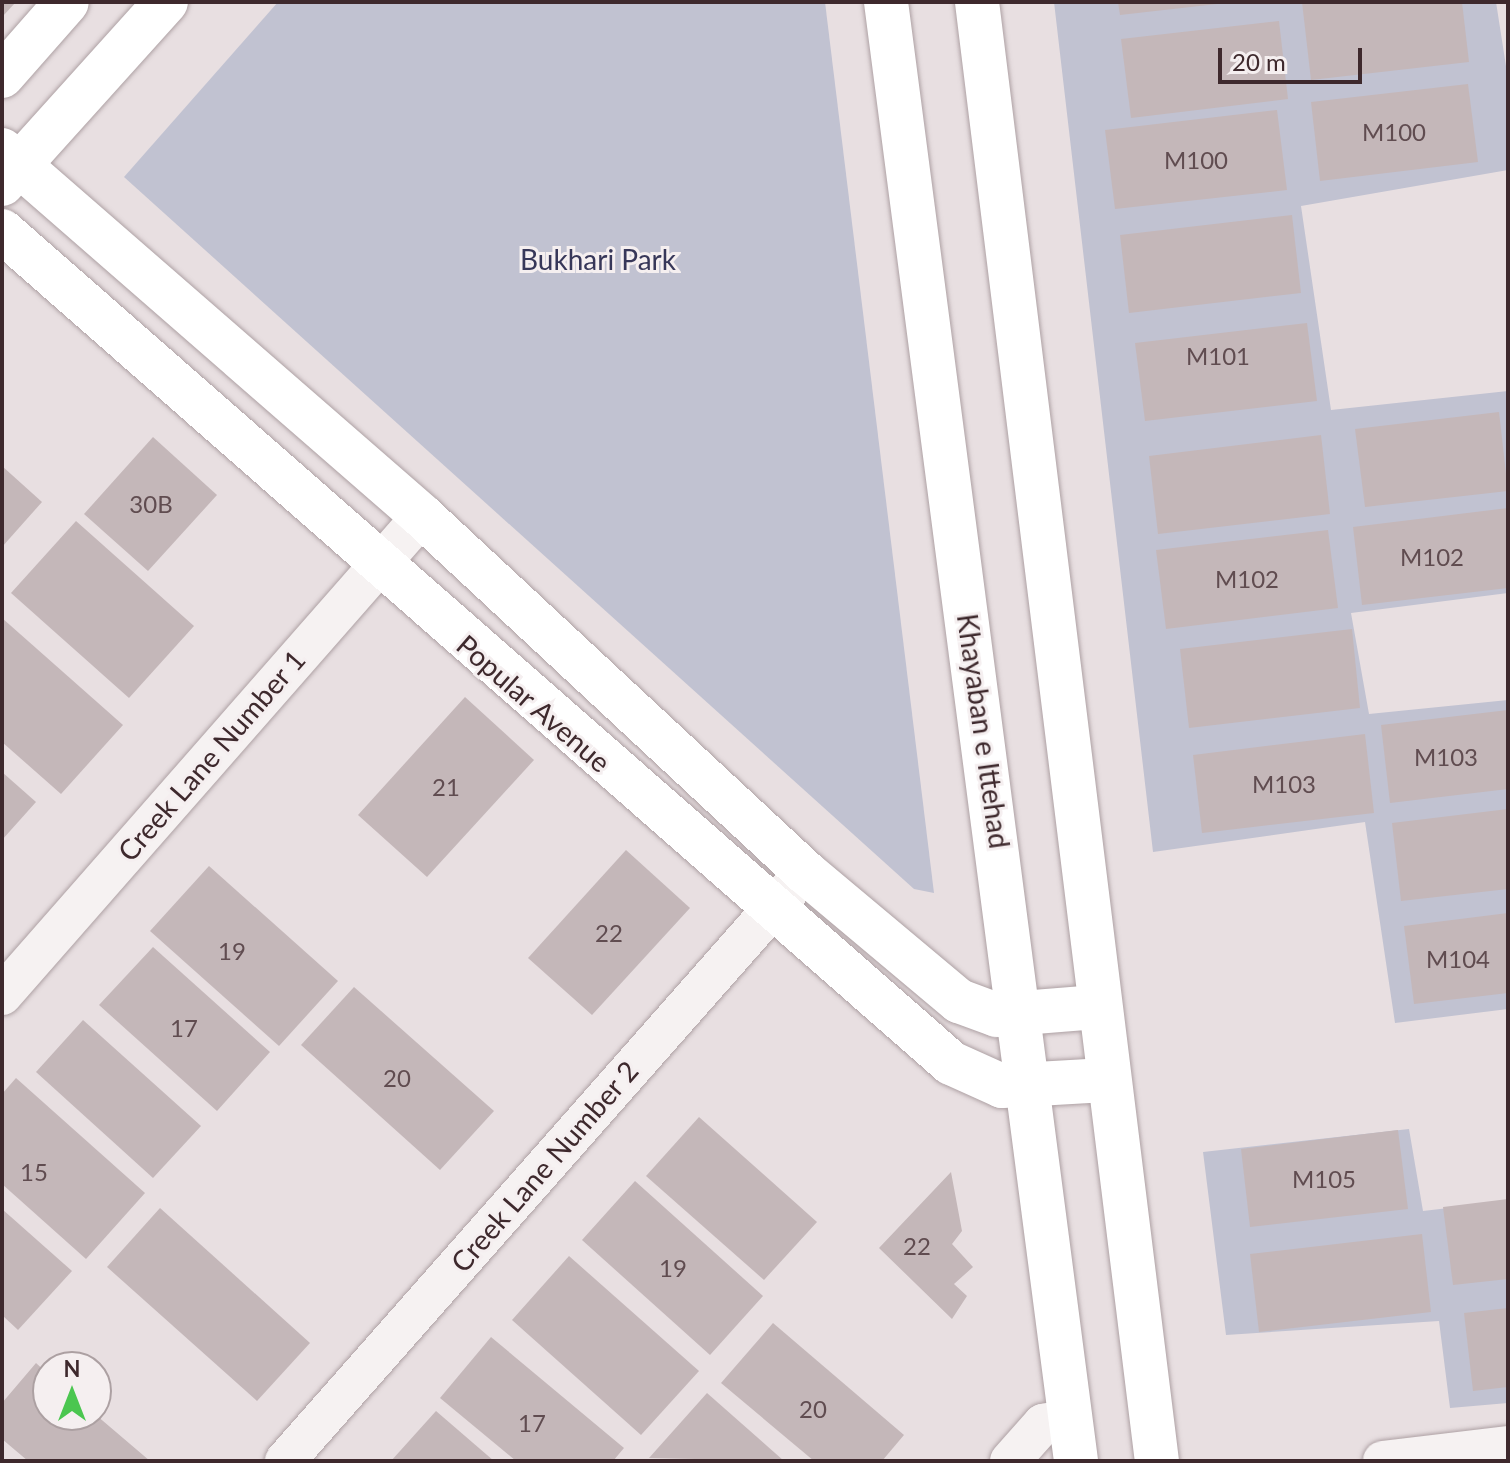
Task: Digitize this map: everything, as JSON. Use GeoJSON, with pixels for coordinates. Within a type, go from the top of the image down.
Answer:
{"type":"FeatureCollection","features":[{"type":"Feature","properties":{"kind":"street"},"geometry":{"type":"LineString","coordinates":[[2,76],[67,2]]}},
{"type":"Feature","properties":{"kind":"street"},"geometry":{"type":"LineString","coordinates":[[8,167],[166,2]]}},
{"type":"Feature","properties":{"kind":"street","name":"Khayaban e Ittehad"},"geometry":{"type":"LineString","coordinates":[[886,2],[1021,1014],[1076,1461]]}},
{"type":"Feature","properties":{"kind":"street"},"geometry":{"type":"LineString","coordinates":[[977,2],[1106,1080],[1157,1461]]}},
{"type":"Feature","properties":{"kind":"street","name":"Popular Avenue"},"geometry":{"type":"LineString","coordinates":[[8,167],[422,516],[805,872],[959,1001],[997,1015],[1097,1007]]}},
{"type":"Feature","properties":{"kind":"street","name":"Popular Avenue"},"geometry":{"type":"LineString","coordinates":[[2,231],[376,565],[769,909],[951,1063],[1002,1086],[1106,1080]]}},
{"type":"Feature","properties":{"kind":"street","name":"Creek Lane Number 1"},"geometry":{"type":"LineString","coordinates":[[2,995],[422,516]]}},
{"type":"Feature","properties":{"kind":"street","name":"Creek Lane Number 2"},"geometry":{"type":"LineString","coordinates":[[285,1461],[769,909],[805,872]]}},
{"type":"Feature","properties":{"kind":"street"},"geometry":{"type":"LineString","coordinates":[[1010,1461],[1043,1424],[1071,1418]]}},
{"type":"Feature","properties":{"kind":"street"},"geometry":{"type":"LineString","coordinates":[[1383,1461],[1508,1446]]}},
{"type":"Feature","properties":{"kind":"green space","name":"Bukhari Park"},"geometry":{"type":"Polygon","coordinates":[[[278,2],[825,2],[934,893],[914,889],[124,177],[278,2]]]}},
{"type":"Feature","properties":{"kind":"green space"},"geometry":{"type":"Polygon","coordinates":[[[1054,2],[1496,2],[1508,79],[1508,170],[1301,206],[1331,410],[1508,391],[1508,593],[1351,613],[1369,714],[1508,700],[1508,1009],[1395,1023],[1365,822],[1153,852],[1054,2]]]}},
{"type":"Feature","properties":{"kind":"green space"},"geometry":{"type":"Polygon","coordinates":[[[1409,1129],[1423,1211],[1508,1201],[1508,1403],[1450,1408],[1439,1321],[1226,1335],[1203,1152],[1409,1129]]]}},
{"type":"Feature","properties":{"kind":"building"},"geometry":{"type":"Polygon","coordinates":[[[2,2],[16,2],[2,17],[2,2]]]}},
{"type":"Feature","properties":{"kind":"building"},"geometry":{"type":"Polygon","coordinates":[[[1118,2],[1217,2],[1217,4],[1120,15],[1118,2]]]}},
{"type":"Feature","properties":{"kind":"building"},"geometry":{"type":"Polygon","coordinates":[[[1302,2],[1462,2],[1469,62],[1311,80],[1302,2]]]}},
{"type":"Feature","properties":{"kind":"building"},"geometry":{"type":"Polygon","coordinates":[[[1279,21],[1288,99],[1131,118],[1121,39],[1279,21]]]}},
{"type":"Feature","properties":{"kind":"building"},"geometry":{"type":"Polygon","coordinates":[[[1468,84],[1478,162],[1320,181],[1311,102],[1468,84]]]}},
{"type":"Feature","properties":{"kind":"building"},"geometry":{"type":"Polygon","coordinates":[[[1277,110],[1287,190],[1115,209],[1105,130],[1277,110]]]}},
{"type":"Feature","properties":{"kind":"building"},"geometry":{"type":"Polygon","coordinates":[[[1292,215],[1301,293],[1129,313],[1120,235],[1292,215]]]}},
{"type":"Feature","properties":{"kind":"building"},"geometry":{"type":"Polygon","coordinates":[[[1307,323],[1317,401],[1145,421],[1135,343],[1307,323]]]}},
{"type":"Feature","properties":{"kind":"building"},"geometry":{"type":"Polygon","coordinates":[[[1499,412],[1508,491],[1365,507],[1355,429],[1499,412]]]}},
{"type":"Feature","properties":{"kind":"building"},"geometry":{"type":"Polygon","coordinates":[[[1321,435],[1330,514],[1158,534],[1149,456],[1321,435]]]}},
{"type":"Feature","properties":{"kind":"building"},"geometry":{"type":"Polygon","coordinates":[[[153,437],[217,495],[148,571],[84,514],[153,437]]]}},
{"type":"Feature","properties":{"kind":"building"},"geometry":{"type":"Polygon","coordinates":[[[2,466],[42,502],[2,547],[2,466]]]}},
{"type":"Feature","properties":{"kind":"building"},"geometry":{"type":"Polygon","coordinates":[[[1508,508],[1508,588],[1362,605],[1353,527],[1508,508]]]}},
{"type":"Feature","properties":{"kind":"building"},"geometry":{"type":"Polygon","coordinates":[[[76,521],[194,626],[129,698],[11,593],[76,521]]]}},
{"type":"Feature","properties":{"kind":"building"},"geometry":{"type":"Polygon","coordinates":[[[1328,530],[1338,608],[1166,629],[1156,550],[1328,530]]]}},
{"type":"Feature","properties":{"kind":"building"},"geometry":{"type":"Polygon","coordinates":[[[2,618],[123,725],[61,794],[2,742],[2,618]]]}},
{"type":"Feature","properties":{"kind":"building"},"geometry":{"type":"Polygon","coordinates":[[[1352,629],[1360,708],[1189,728],[1180,649],[1352,629]]]}},
{"type":"Feature","properties":{"kind":"building"},"geometry":{"type":"Polygon","coordinates":[[[465,697],[534,760],[427,877],[358,815],[465,697]]]}},
{"type":"Feature","properties":{"kind":"building"},"geometry":{"type":"Polygon","coordinates":[[[1508,710],[1508,789],[1390,803],[1381,725],[1508,710]]]}},
{"type":"Feature","properties":{"kind":"building"},"geometry":{"type":"Polygon","coordinates":[[[1365,734],[1374,813],[1202,833],[1193,755],[1365,734]]]}},
{"type":"Feature","properties":{"kind":"building"},"geometry":{"type":"Polygon","coordinates":[[[2,772],[36,802],[2,840],[2,772]]]}},
{"type":"Feature","properties":{"kind":"building"},"geometry":{"type":"Polygon","coordinates":[[[1508,809],[1508,889],[1401,901],[1392,823],[1508,809]]]}},
{"type":"Feature","properties":{"kind":"building"},"geometry":{"type":"Polygon","coordinates":[[[626,850],[690,908],[592,1015],[528,958],[626,850]]]}},
{"type":"Feature","properties":{"kind":"building"},"geometry":{"type":"Polygon","coordinates":[[[209,866],[338,981],[279,1046],[150,931],[209,866]]]}},
{"type":"Feature","properties":{"kind":"building"},"geometry":{"type":"Polygon","coordinates":[[[1508,913],[1508,993],[1414,1004],[1404,926],[1508,913]]]}},
{"type":"Feature","properties":{"kind":"building"},"geometry":{"type":"Polygon","coordinates":[[[153,947],[270,1052],[217,1111],[99,1005],[153,947]]]}},
{"type":"Feature","properties":{"kind":"building"},"geometry":{"type":"Polygon","coordinates":[[[354,987],[494,1111],[440,1170],[301,1045],[354,987]]]}},
{"type":"Feature","properties":{"kind":"building"},"geometry":{"type":"Polygon","coordinates":[[[83,1020],[201,1126],[153,1178],[36,1072],[83,1020]]]}},
{"type":"Feature","properties":{"kind":"building"},"geometry":{"type":"Polygon","coordinates":[[[16,1078],[145,1193],[86,1259],[2,1184],[2,1094],[16,1078]]]}},
{"type":"Feature","properties":{"kind":"building"},"geometry":{"type":"Polygon","coordinates":[[[699,1117],[817,1222],[764,1280],[646,1176],[699,1117]]]}},
{"type":"Feature","properties":{"kind":"building"},"geometry":{"type":"Polygon","coordinates":[[[1398,1130],[1408,1209],[1250,1227],[1241,1149],[1398,1130]]]}},
{"type":"Feature","properties":{"kind":"building"},"geometry":{"type":"Polygon","coordinates":[[[951,1172],[962,1231],[952,1244],[973,1267],[954,1284],[967,1296],[952,1319],[879,1248],[951,1172]]]}},
{"type":"Feature","properties":{"kind":"building"},"geometry":{"type":"Polygon","coordinates":[[[635,1181],[763,1296],[710,1355],[582,1240],[635,1181]]]}},
{"type":"Feature","properties":{"kind":"building"},"geometry":{"type":"Polygon","coordinates":[[[1508,1199],[1508,1279],[1453,1285],[1443,1207],[1508,1199]]]}},
{"type":"Feature","properties":{"kind":"building"},"geometry":{"type":"Polygon","coordinates":[[[160,1208],[310,1343],[257,1401],[107,1267],[160,1208]]]}},
{"type":"Feature","properties":{"kind":"building"},"geometry":{"type":"Polygon","coordinates":[[[2,1209],[72,1271],[18,1330],[2,1315],[2,1209]]]}},
{"type":"Feature","properties":{"kind":"building"},"geometry":{"type":"Polygon","coordinates":[[[1422,1234],[1431,1312],[1259,1332],[1250,1254],[1422,1234]]]}},
{"type":"Feature","properties":{"kind":"building"},"geometry":{"type":"Polygon","coordinates":[[[569,1256],[699,1371],[641,1435],[512,1320],[569,1256]]]}},
{"type":"Feature","properties":{"kind":"building"},"geometry":{"type":"Polygon","coordinates":[[[1508,1308],[1508,1387],[1473,1391],[1464,1313],[1508,1308]]]}},
{"type":"Feature","properties":{"kind":"building"},"geometry":{"type":"Polygon","coordinates":[[[773,1323],[904,1435],[882,1461],[814,1461],[721,1383],[773,1323]]]}},
{"type":"Feature","properties":{"kind":"building"},"geometry":{"type":"Polygon","coordinates":[[[491,1337],[624,1448],[613,1461],[516,1461],[440,1398],[491,1337]]]}},
{"type":"Feature","properties":{"kind":"building"},"geometry":{"type":"Polygon","coordinates":[[[32,1368],[32,1431],[112,1429],[150,1461],[28,1461],[2,1439],[2,1403],[32,1368]]]}},
{"type":"Feature","properties":{"kind":"building"},"geometry":{"type":"Polygon","coordinates":[[[707,1393],[784,1461],[649,1458],[707,1393]]]}},
{"type":"Feature","properties":{"kind":"building"},"geometry":{"type":"Polygon","coordinates":[[[436,1411],[494,1461],[391,1461],[436,1411]]]}}]}
